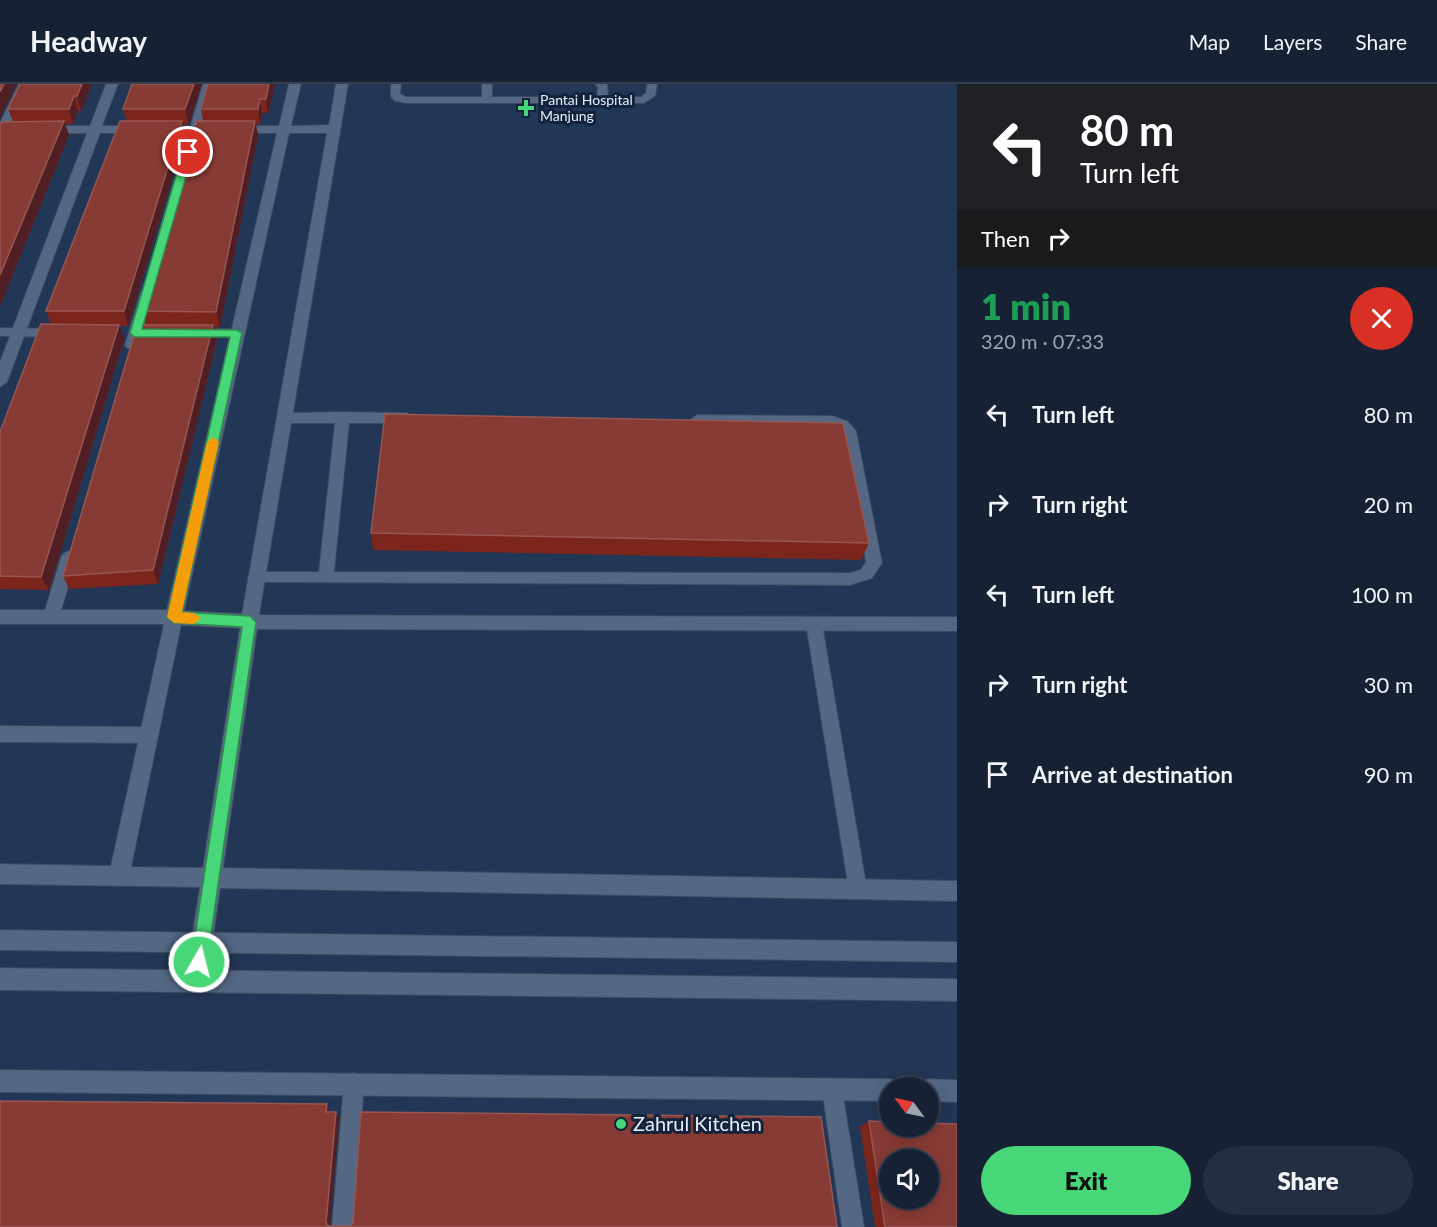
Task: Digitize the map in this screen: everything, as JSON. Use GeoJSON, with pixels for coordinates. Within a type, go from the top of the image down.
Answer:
{"type":"FeatureCollection","features":[{"type":"Feature","properties":{"kind":"street"},"geometry":{"type":"LineString","coordinates":[[0,381],[112,84]]}},
{"type":"Feature","properties":{"kind":"street"},"geometry":{"type":"LineString","coordinates":[[119,876],[237,333],[295,84]]}},
{"type":"Feature","properties":{"kind":"street"},"geometry":{"type":"LineString","coordinates":[[196,981],[256,578],[342,84]]}},
{"type":"Feature","properties":{"kind":"street"},"geometry":{"type":"LineString","coordinates":[[1,132],[334,129]]}},
{"type":"Feature","properties":{"kind":"street"},"geometry":{"type":"LineString","coordinates":[[0,617],[174,617],[250,622],[957,624]]}},
{"type":"Feature","properties":{"kind":"street"},"geometry":{"type":"LineString","coordinates":[[0,874],[957,891]]}},
{"type":"Feature","properties":{"kind":"street"},"geometry":{"type":"LineString","coordinates":[[0,940],[957,952]]}},
{"type":"Feature","properties":{"kind":"street"},"geometry":{"type":"LineString","coordinates":[[0,979],[957,990]]}},
{"type":"Feature","properties":{"kind":"street"},"geometry":{"type":"LineString","coordinates":[[0,1081],[879,1090]]}},
{"type":"Feature","properties":{"kind":"street"},"geometry":{"type":"LineString","coordinates":[[939,1090],[957,1091]]}},
{"type":"Feature","properties":{"kind":"lane"},"geometry":{"type":"LineString","coordinates":[[1,132],[24,84]]}},
{"type":"Feature","properties":{"kind":"lane"},"geometry":{"type":"LineString","coordinates":[[158,254],[208,84]]}},
{"type":"Feature","properties":{"kind":"lane"},"geometry":{"type":"LineString","coordinates":[[396,84],[395,95],[399,99],[487,100],[644,100],[651,94],[652,84]]}},
{"type":"Feature","properties":{"kind":"lane"},"geometry":{"type":"LineString","coordinates":[[487,84],[487,100]]}},
{"type":"Feature","properties":{"kind":"lane"},"geometry":{"type":"LineString","coordinates":[[600,84],[603,86],[602,100]]}},
{"type":"Feature","properties":{"kind":"lane"},"geometry":{"type":"LineString","coordinates":[[129,356],[152,276]]}},
{"type":"Feature","properties":{"kind":"lane"},"geometry":{"type":"LineString","coordinates":[[0,332],[77,333]]}},
{"type":"Feature","properties":{"kind":"lane"},"geometry":{"type":"LineString","coordinates":[[180,333],[237,333]]}},
{"type":"Feature","properties":{"kind":"lane"},"geometry":{"type":"LineString","coordinates":[[326,578],[343,417]]}},
{"type":"Feature","properties":{"kind":"lane"},"geometry":{"type":"LineString","coordinates":[[285,418],[426,418]]}},
{"type":"Feature","properties":{"kind":"lane"},"geometry":{"type":"LineString","coordinates":[[256,578],[850,579],[866,574],[874,563],[849,431],[842,424],[831,421],[677,420]]}},
{"type":"Feature","properties":{"kind":"lane"},"geometry":{"type":"LineString","coordinates":[[51,617],[71,549]]}},
{"type":"Feature","properties":{"kind":"lane"},"geometry":{"type":"LineString","coordinates":[[814,624],[858,890]]}},
{"type":"Feature","properties":{"kind":"lane"},"geometry":{"type":"LineString","coordinates":[[0,734],[149,735]]}},
{"type":"Feature","properties":{"kind":"lane"},"geometry":{"type":"LineString","coordinates":[[343,1227],[354,1083]]}},
{"type":"Feature","properties":{"kind":"lane"},"geometry":{"type":"LineString","coordinates":[[832,1089],[853,1227]]}},
{"type":"Feature","properties":{"kind":"shaded area"},"geometry":{"type":"Polygon","coordinates":[[[0,84],[957,84],[957,1227],[0,1227],[0,84]]]}},
{"type":"Feature","properties":{"kind":"building"},"geometry":{"type":"Polygon","coordinates":[[[20,84],[82,84],[69,109],[8,109],[20,84]]]}},
{"type":"Feature","properties":{"kind":"building"},"geometry":{"type":"Polygon","coordinates":[[[132,84],[194,84],[185,109],[123,109],[132,84]]]}},
{"type":"Feature","properties":{"kind":"building"},"geometry":{"type":"Polygon","coordinates":[[[208,84],[269,84],[266,99],[260,99],[258,109],[201,109],[208,84]]]}},
{"type":"Feature","properties":{"kind":"building"},"geometry":{"type":"Polygon","coordinates":[[[64,121],[0,275],[0,123],[64,121]]]}},
{"type":"Feature","properties":{"kind":"building"},"geometry":{"type":"Polygon","coordinates":[[[120,121],[182,121],[124,311],[46,311],[120,121]]]}},
{"type":"Feature","properties":{"kind":"building"},"geometry":{"type":"Polygon","coordinates":[[[197,121],[255,121],[216,312],[141,311],[197,121]]]}},
{"type":"Feature","properties":{"kind":"building"},"geometry":{"type":"Polygon","coordinates":[[[41,324],[119,325],[41,577],[0,576],[0,432],[41,324]]]}},
{"type":"Feature","properties":{"kind":"building"},"geometry":{"type":"Polygon","coordinates":[[[137,325],[213,325],[153,570],[63,576],[137,325]]]}},
{"type":"Feature","properties":{"kind":"building"},"geometry":{"type":"Polygon","coordinates":[[[385,414],[843,423],[869,543],[371,533],[385,414]]]}},
{"type":"Feature","properties":{"kind":"building"},"geometry":{"type":"Polygon","coordinates":[[[0,1101],[327,1104],[326,1112],[336,1112],[326,1223],[329,1226],[351,1226],[353,1223],[361,1112],[821,1117],[837,1227],[0,1227],[0,1101]]]}},
{"type":"Feature","properties":{"kind":"building"},"geometry":{"type":"Polygon","coordinates":[[[869,1121],[879,1121],[879,1137],[939,1137],[939,1123],[957,1124],[957,1227],[885,1227],[882,1209],[939,1209],[939,1149],[879,1149],[879,1187],[869,1121]]]}},
{"type":"Feature","properties":{"kind":"slow traffic"},"geometry":{"type":"LineString","coordinates":[[194,618],[174,617],[213,442]]}},
{"type":"Feature","properties":{"kind":"place","name":"Pantai Hospital Manjung"},"geometry":{"type":"Point","coordinates":[526,108]}},
{"type":"Feature","properties":{"kind":"place","name":"Zahrul Kitchen"},"geometry":{"type":"Point","coordinates":[621,1124]}},
{"type":"Feature","properties":{"kind":"route"},"geometry":{"type":"LineString","coordinates":[[188,152],[135,333],[237,333],[174,617],[250,622],[199,962]]}}]}
